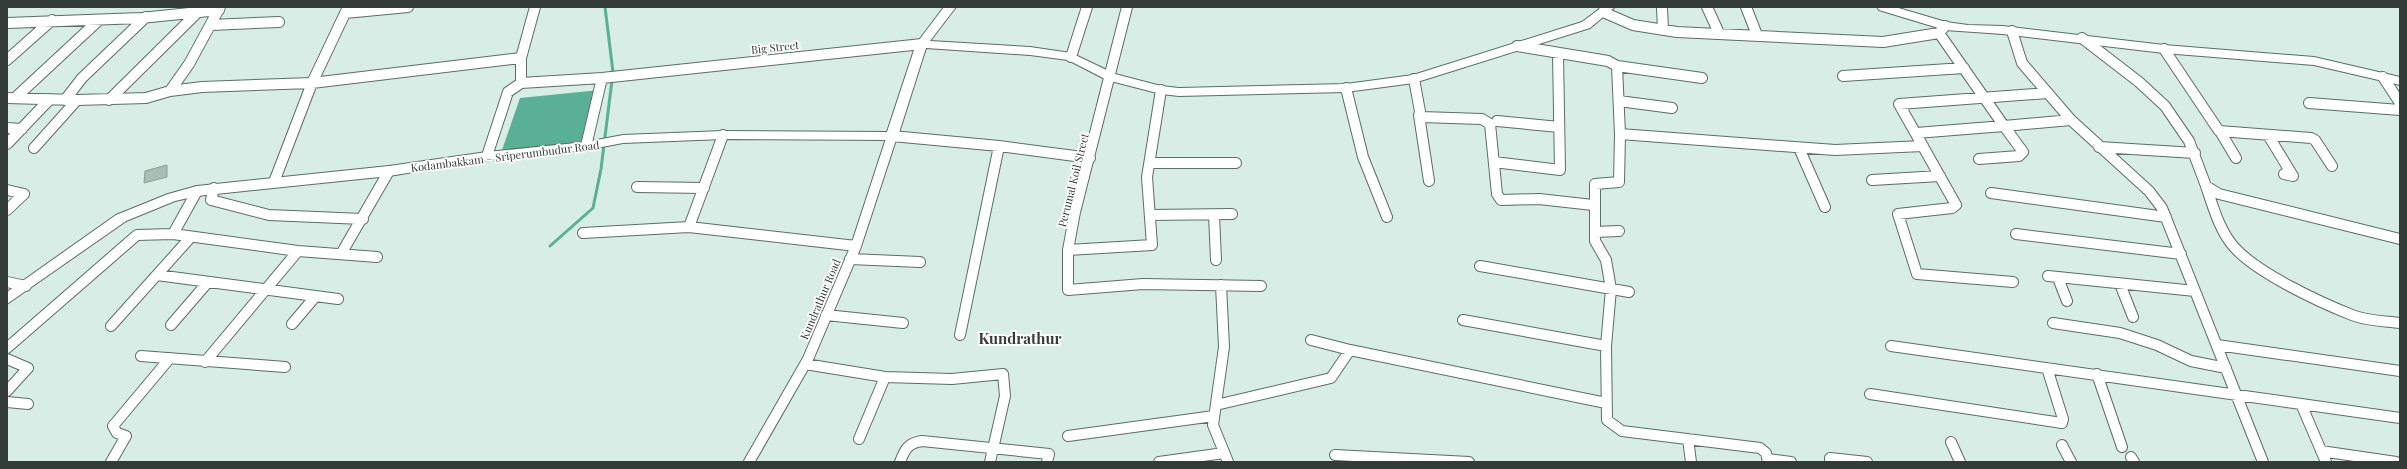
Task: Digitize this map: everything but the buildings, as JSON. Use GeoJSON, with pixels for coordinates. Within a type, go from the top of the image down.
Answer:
{"type":"FeatureCollection","features":[{"type":"Feature","properties":{"kind":"main road"},"geometry":{"type":"LineString","coordinates":[[892,136],[922,44],[950,7]]}},
{"type":"Feature","properties":{"kind":"main road"},"geometry":{"type":"LineString","coordinates":[[1882,7],[1942,29],[2012,31],[2082,38],[2164,49],[2314,61],[2400,81]]}},
{"type":"Feature","properties":{"kind":"main road"},"geometry":{"type":"LineString","coordinates":[[922,44],[1002,49],[1071,56],[1111,77],[1162,90],[1179,92],[1346,88],[1414,79],[1586,25],[1606,9]]}},
{"type":"Feature","properties":{"kind":"main road","name":"Kodambakkam – Sriperumbudur Road"},"geometry":{"type":"LineString","coordinates":[[7,299],[120,218],[172,197],[197,191],[214,188],[389,171],[487,156],[586,146],[624,139],[723,136],[892,136]]}},
{"type":"Feature","properties":{"kind":"street"},"geometry":{"type":"LineString","coordinates":[[274,182],[312,83],[347,10],[408,7]]}},
{"type":"Feature","properties":{"kind":"street"},"geometry":{"type":"LineString","coordinates":[[487,156],[508,92],[520,83],[521,58],[535,7]]}},
{"type":"Feature","properties":{"kind":"street"},"geometry":{"type":"LineString","coordinates":[[1071,56],[1087,7]]}},
{"type":"Feature","properties":{"kind":"street","name":"Perumal Koil Street"},"geometry":{"type":"LineString","coordinates":[[1127,7],[1068,250],[1068,290],[1143,284],[1221,285]]}},
{"type":"Feature","properties":{"kind":"street"},"geometry":{"type":"LineString","coordinates":[[1707,7],[1718,33]]}},
{"type":"Feature","properties":{"kind":"street"},"geometry":{"type":"LineString","coordinates":[[1746,7],[1757,35]]}},
{"type":"Feature","properties":{"kind":"street"},"geometry":{"type":"LineString","coordinates":[[7,24],[32,20],[98,20],[146,17],[197,13],[220,8]]}},
{"type":"Feature","properties":{"kind":"street"},"geometry":{"type":"LineString","coordinates":[[170,91],[189,64],[220,8]]}},
{"type":"Feature","properties":{"kind":"street"},"geometry":{"type":"LineString","coordinates":[[1662,8],[1663,30]]}},
{"type":"Feature","properties":{"kind":"street"},"geometry":{"type":"LineString","coordinates":[[1606,9],[1633,25],[1663,30],[1883,42],[1942,29],[1964,68],[2023,154],[1979,159]]}},
{"type":"Feature","properties":{"kind":"street"},"geometry":{"type":"LineString","coordinates":[[109,100],[197,13]]}},
{"type":"Feature","properties":{"kind":"street"},"geometry":{"type":"LineString","coordinates":[[65,100],[82,78],[146,17]]}},
{"type":"Feature","properties":{"kind":"street"},"geometry":{"type":"LineString","coordinates":[[7,60],[52,20]]}},
{"type":"Feature","properties":{"kind":"street"},"geometry":{"type":"LineString","coordinates":[[11,98],[98,20]]}},
{"type":"Feature","properties":{"kind":"street"},"geometry":{"type":"LineString","coordinates":[[211,25],[279,22]]}},
{"type":"Feature","properties":{"kind":"street"},"geometry":{"type":"LineString","coordinates":[[2012,31],[2022,63],[2071,120],[2149,191],[2162,208],[2263,462]]}},
{"type":"Feature","properties":{"kind":"street"},"geometry":{"type":"LineString","coordinates":[[2082,38],[2158,100],[2186,133],[2195,153],[2221,224],[2234,246],[2250,262],[2352,314],[2366,319],[2400,324]]}},
{"type":"Feature","properties":{"kind":"street","name":"Big Street"},"geometry":{"type":"LineString","coordinates":[[520,83],[602,78],[922,44]]}},
{"type":"Feature","properties":{"kind":"street"},"geometry":{"type":"LineString","coordinates":[[1517,46],[1558,54],[1608,61],[1617,66],[1702,78]]}},
{"type":"Feature","properties":{"kind":"street"},"geometry":{"type":"LineString","coordinates":[[2164,49],[2221,133],[2236,158]]}},
{"type":"Feature","properties":{"kind":"street"},"geometry":{"type":"LineString","coordinates":[[1494,162],[1560,170],[1558,54]]}},
{"type":"Feature","properties":{"kind":"street"},"geometry":{"type":"LineString","coordinates":[[11,98],[49,100],[109,100],[146,98],[170,91],[202,86],[312,83],[521,58]]}},
{"type":"Feature","properties":{"kind":"street"},"geometry":{"type":"LineString","coordinates":[[1617,66],[1620,134],[1619,182],[1614,184],[1595,184],[1593,205],[1595,241],[1606,260],[1611,289],[1606,346],[1607,420],[1614,428],[1622,431],[1760,448],[1766,453],[1768,461],[1792,462]]}},
{"type":"Feature","properties":{"kind":"street"},"geometry":{"type":"LineString","coordinates":[[1843,76],[1964,68]]}},
{"type":"Feature","properties":{"kind":"street"},"geometry":{"type":"LineString","coordinates":[[586,146],[602,78]]}},
{"type":"Feature","properties":{"kind":"street"},"geometry":{"type":"LineString","coordinates":[[2383,78],[2400,103]]}},
{"type":"Feature","properties":{"kind":"street"},"geometry":{"type":"LineString","coordinates":[[1414,79],[1428,181]]}},
{"type":"Feature","properties":{"kind":"street"},"geometry":{"type":"LineString","coordinates":[[1346,88],[1364,157],[1387,217]]}},
{"type":"Feature","properties":{"kind":"street"},"geometry":{"type":"LineString","coordinates":[[1068,250],[1152,245],[1147,177],[1151,163],[1162,90]]}},
{"type":"Feature","properties":{"kind":"street"},"geometry":{"type":"LineString","coordinates":[[2013,282],[1917,274],[1898,214],[1956,207],[1916,133],[1899,107],[1901,103],[2048,93]]}},
{"type":"Feature","properties":{"kind":"street"},"geometry":{"type":"LineString","coordinates":[[7,144],[49,100]]}},
{"type":"Feature","properties":{"kind":"street"},"geometry":{"type":"LineString","coordinates":[[34,148],[77,100]]}},
{"type":"Feature","properties":{"kind":"street"},"geometry":{"type":"LineString","coordinates":[[1619,101],[1672,108]]}},
{"type":"Feature","properties":{"kind":"street"},"geometry":{"type":"LineString","coordinates":[[2309,103],[2400,110]]}},
{"type":"Feature","properties":{"kind":"street"},"geometry":{"type":"LineString","coordinates":[[1419,115],[1425,118],[1487,120],[1490,124],[1497,194],[1500,200],[1539,199],[1593,205]]}},
{"type":"Feature","properties":{"kind":"street"},"geometry":{"type":"LineString","coordinates":[[1916,133],[2071,120]]}},
{"type":"Feature","properties":{"kind":"street"},"geometry":{"type":"LineString","coordinates":[[1497,121],[1559,127]]}},
{"type":"Feature","properties":{"kind":"street"},"geometry":{"type":"LineString","coordinates":[[7,128],[22,129]]}},
{"type":"Feature","properties":{"kind":"street"},"geometry":{"type":"LineString","coordinates":[[2221,133],[2311,138],[2315,140],[2332,166]]}},
{"type":"Feature","properties":{"kind":"street"},"geometry":{"type":"LineString","coordinates":[[1620,134],[1835,150],[1923,146]]}},
{"type":"Feature","properties":{"kind":"street"},"geometry":{"type":"LineString","coordinates":[[689,227],[723,136]]}},
{"type":"Feature","properties":{"kind":"street"},"geometry":{"type":"LineString","coordinates":[[892,136],[999,146],[1090,158]]}},
{"type":"Feature","properties":{"kind":"street","name":"Kundrathur Road"},"geometry":{"type":"LineString","coordinates":[[749,462],[805,364],[856,246],[892,136]]}},
{"type":"Feature","properties":{"kind":"street"},"geometry":{"type":"LineString","coordinates":[[2268,136],[2293,176],[2284,174]]}},
{"type":"Feature","properties":{"kind":"street"},"geometry":{"type":"LineString","coordinates":[[960,335],[999,146]]}},
{"type":"Feature","properties":{"kind":"street"},"geometry":{"type":"LineString","coordinates":[[2099,147],[2195,153]]}},
{"type":"Feature","properties":{"kind":"street"},"geometry":{"type":"LineString","coordinates":[[1799,148],[1825,207]]}},
{"type":"Feature","properties":{"kind":"street"},"geometry":{"type":"LineString","coordinates":[[1151,163],[1236,163]]}},
{"type":"Feature","properties":{"kind":"street"},"geometry":{"type":"LineString","coordinates":[[341,254],[363,219],[389,171]]}},
{"type":"Feature","properties":{"kind":"street"},"geometry":{"type":"LineString","coordinates":[[1872,180],[1940,176]]}},
{"type":"Feature","properties":{"kind":"street"},"geometry":{"type":"LineString","coordinates":[[2206,186],[2219,194],[2400,239]]}},
{"type":"Feature","properties":{"kind":"street"},"geometry":{"type":"LineString","coordinates":[[637,187],[704,188]]}},
{"type":"Feature","properties":{"kind":"street"},"geometry":{"type":"LineString","coordinates":[[214,188],[211,200],[268,215],[363,219]]}},
{"type":"Feature","properties":{"kind":"street"},"geometry":{"type":"LineString","coordinates":[[7,190],[24,194],[7,210]]}},
{"type":"Feature","properties":{"kind":"street"},"geometry":{"type":"LineString","coordinates":[[173,234],[197,191]]}},
{"type":"Feature","properties":{"kind":"street"},"geometry":{"type":"LineString","coordinates":[[1991,193],[2166,217]]}},
{"type":"Feature","properties":{"kind":"street"},"geometry":{"type":"LineString","coordinates":[[1150,215],[1232,214]]}},
{"type":"Feature","properties":{"kind":"street"},"geometry":{"type":"LineString","coordinates":[[1214,215],[1216,260]]}},
{"type":"Feature","properties":{"kind":"street"},"geometry":{"type":"LineString","coordinates":[[583,233],[689,227],[856,246]]}},
{"type":"Feature","properties":{"kind":"street"},"geometry":{"type":"LineString","coordinates":[[1595,232],[1619,232]]}},
{"type":"Feature","properties":{"kind":"street"},"geometry":{"type":"LineString","coordinates":[[7,348],[137,235],[173,234],[190,238],[298,251],[377,258]]}},
{"type":"Feature","properties":{"kind":"street"},"geometry":{"type":"LineString","coordinates":[[2016,234],[2181,254]]}},
{"type":"Feature","properties":{"kind":"street"},"geometry":{"type":"LineString","coordinates":[[111,326],[190,238]]}},
{"type":"Feature","properties":{"kind":"street"},"geometry":{"type":"LineString","coordinates":[[205,362],[298,251]]}},
{"type":"Feature","properties":{"kind":"street"},"geometry":{"type":"LineString","coordinates":[[850,258],[920,262]]}},
{"type":"Feature","properties":{"kind":"street"},"geometry":{"type":"LineString","coordinates":[[1480,266],[1629,292]]}},
{"type":"Feature","properties":{"kind":"street"},"geometry":{"type":"LineString","coordinates":[[156,275],[338,299]]}},
{"type":"Feature","properties":{"kind":"street"},"geometry":{"type":"LineString","coordinates":[[2067,301],[2053,277],[2196,291]]}},
{"type":"Feature","properties":{"kind":"street"},"geometry":{"type":"LineString","coordinates":[[7,282],[26,286]]}},
{"type":"Feature","properties":{"kind":"street"},"geometry":{"type":"LineString","coordinates":[[171,325],[208,282]]}},
{"type":"Feature","properties":{"kind":"street"},"geometry":{"type":"LineString","coordinates":[[2120,284],[2133,317]]}},
{"type":"Feature","properties":{"kind":"street"},"geometry":{"type":"LineString","coordinates":[[1159,462],[1226,457],[1213,425],[1224,346],[1221,285],[1261,286]]}},
{"type":"Feature","properties":{"kind":"street"},"geometry":{"type":"LineString","coordinates":[[292,324],[315,297]]}},
{"type":"Feature","properties":{"kind":"street"},"geometry":{"type":"LineString","coordinates":[[826,315],[903,323]]}},
{"type":"Feature","properties":{"kind":"street"},"geometry":{"type":"LineString","coordinates":[[1463,320],[1606,346]]}},
{"type":"Feature","properties":{"kind":"street"},"geometry":{"type":"LineString","coordinates":[[2053,323],[2120,333],[2156,345],[2191,361],[2226,368]]}},
{"type":"Feature","properties":{"kind":"street"},"geometry":{"type":"LineString","coordinates":[[1311,340],[1350,350],[1606,403]]}},
{"type":"Feature","properties":{"kind":"street"},"geometry":{"type":"LineString","coordinates":[[2216,345],[2400,371]]}},
{"type":"Feature","properties":{"kind":"street"},"geometry":{"type":"LineString","coordinates":[[1891,346],[2400,418]]}},
{"type":"Feature","properties":{"kind":"street"},"geometry":{"type":"LineString","coordinates":[[1068,436],[1215,411],[1331,378],[1350,350]]}},
{"type":"Feature","properties":{"kind":"street"},"geometry":{"type":"LineString","coordinates":[[141,356],[285,367]]}},
{"type":"Feature","properties":{"kind":"street"},"geometry":{"type":"LineString","coordinates":[[111,462],[126,436],[117,433],[113,426],[170,358]]}},
{"type":"Feature","properties":{"kind":"street"},"geometry":{"type":"LineString","coordinates":[[7,359],[28,368],[7,391]]}},
{"type":"Feature","properties":{"kind":"street"},"geometry":{"type":"LineString","coordinates":[[805,364],[885,377],[952,379],[1003,374],[1005,396],[990,462]]}},
{"type":"Feature","properties":{"kind":"street"},"geometry":{"type":"LineString","coordinates":[[1870,394],[2062,423],[2063,419],[2047,368]]}},
{"type":"Feature","properties":{"kind":"street"},"geometry":{"type":"LineString","coordinates":[[2097,374],[2122,447]]}},
{"type":"Feature","properties":{"kind":"street"},"geometry":{"type":"LineString","coordinates":[[859,439],[885,377]]}},
{"type":"Feature","properties":{"kind":"street"},"geometry":{"type":"LineString","coordinates":[[7,402],[28,404]]}},
{"type":"Feature","properties":{"kind":"street"},"geometry":{"type":"LineString","coordinates":[[2301,404],[2326,462]]}},
{"type":"Feature","properties":{"kind":"street"},"geometry":{"type":"LineString","coordinates":[[1688,439],[1690,462]]}},
{"type":"Feature","properties":{"kind":"street"},"geometry":{"type":"LineString","coordinates":[[900,462],[905,448],[913,442],[934,441],[994,449],[1049,454],[1047,462]]}},
{"type":"Feature","properties":{"kind":"street"},"geometry":{"type":"LineString","coordinates":[[1952,442],[1960,462]]}},
{"type":"Feature","properties":{"kind":"street"},"geometry":{"type":"LineString","coordinates":[[2062,445],[2070,462]]}},
{"type":"Feature","properties":{"kind":"street"},"geometry":{"type":"LineString","coordinates":[[2321,451],[2396,462]]}},
{"type":"Feature","properties":{"kind":"street"},"geometry":{"type":"LineString","coordinates":[[1335,455],[1469,462]]}},
{"type":"Feature","properties":{"kind":"street"},"geometry":{"type":"LineString","coordinates":[[1830,462],[1830,458],[1867,462]]}},
{"type":"Feature","properties":{"kind":"shaded area"},"geometry":{"type":"Polygon","coordinates":[[[600,90],[585,143],[502,150],[520,98],[600,90]]]}},
{"type":"Feature","properties":{"kind":"waterway"},"geometry":{"type":"LineString","coordinates":[[550,246],[593,208],[601,169],[613,72],[605,7]]}},
{"type":"Feature","properties":{"kind":"district","name":"Kundrathur"},"geometry":{"type":"Point","coordinates":[1020,338]}}]}
